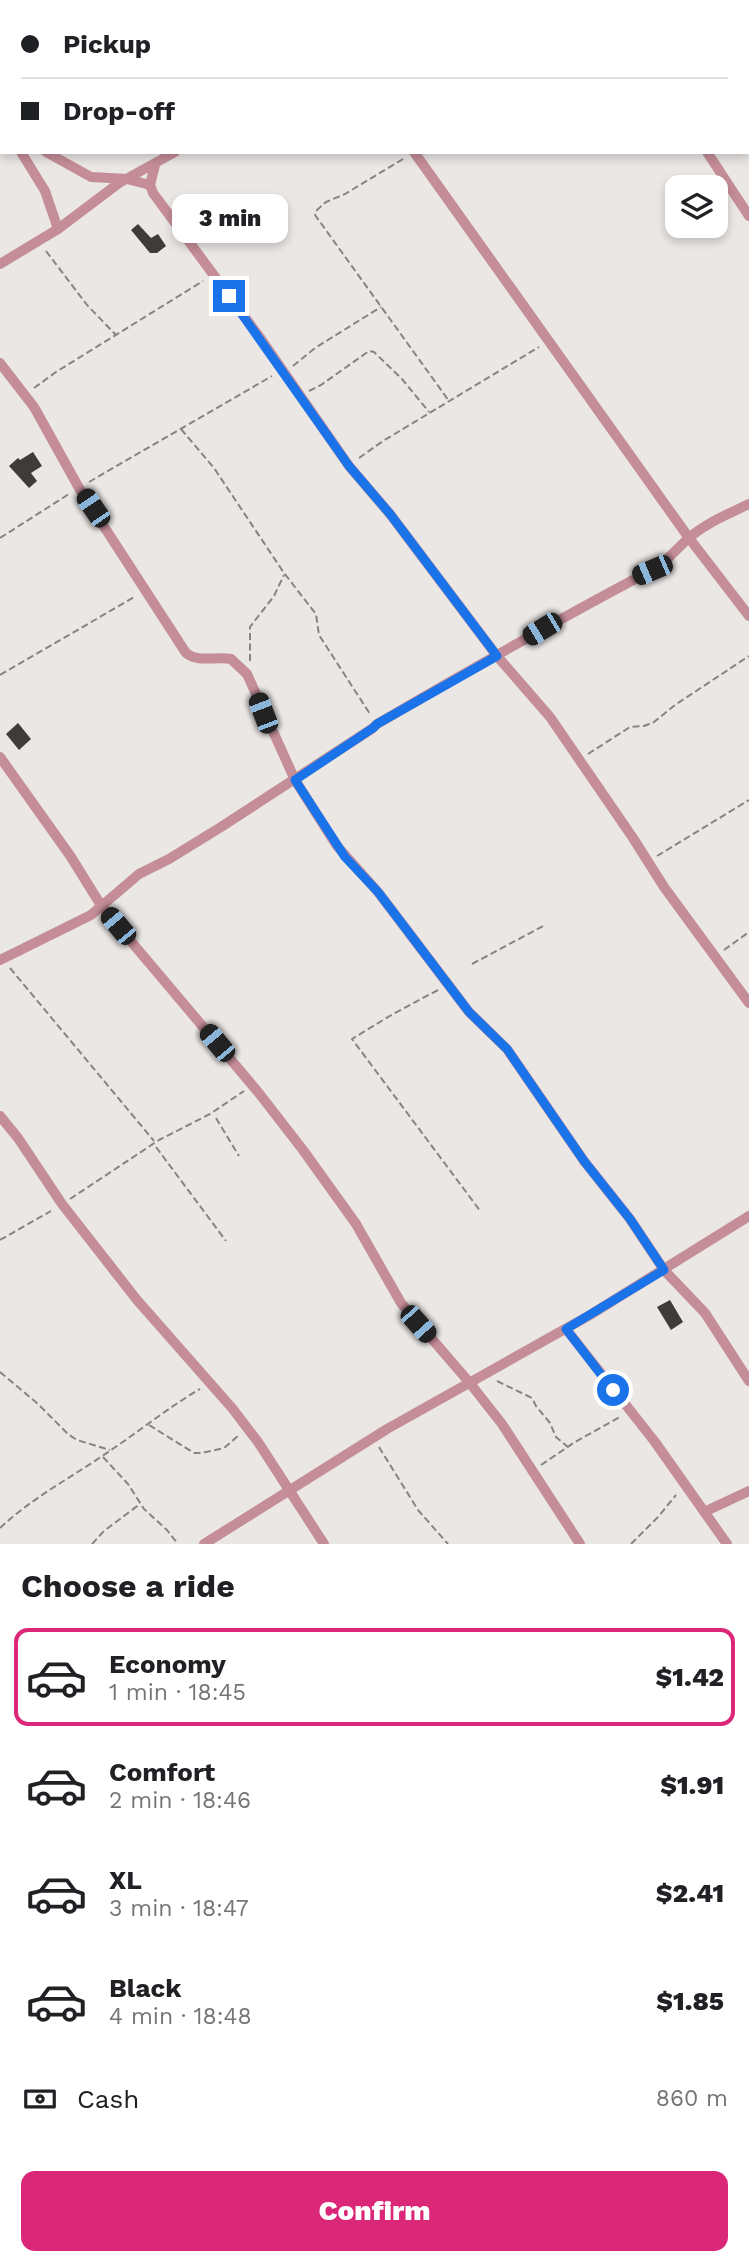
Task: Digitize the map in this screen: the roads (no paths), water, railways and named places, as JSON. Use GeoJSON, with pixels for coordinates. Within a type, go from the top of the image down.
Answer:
{"type":"FeatureCollection","features":[{"type":"Feature","properties":{"kind":"street"},"geometry":{"type":"LineString","coordinates":[[22,154],[45,191],[58,229]]}},
{"type":"Feature","properties":{"kind":"street"},"geometry":{"type":"LineString","coordinates":[[50,154],[92,177],[127,179],[150,185]]}},
{"type":"Feature","properties":{"kind":"street"},"geometry":{"type":"LineString","coordinates":[[0,264],[58,229],[127,179],[172,154]]}},
{"type":"Feature","properties":{"kind":"street"},"geometry":{"type":"LineString","coordinates":[[708,154],[749,216]]}},
{"type":"Feature","properties":{"kind":"street"},"geometry":{"type":"LineString","coordinates":[[408,155],[749,616]]}},
{"type":"Feature","properties":{"kind":"street"},"geometry":{"type":"LineString","coordinates":[[155,165],[150,185],[153,193],[349,466],[390,514],[497,656],[550,717],[664,887],[749,1003]]}},
{"type":"Feature","properties":{"kind":"street"},"geometry":{"type":"LineString","coordinates":[[0,363],[34,407],[79,488],[188,655],[198,659],[232,659],[247,674],[295,780],[345,857],[378,892],[469,1012],[507,1049],[664,1270],[705,1313],[749,1381]]}},
{"type":"Feature","properties":{"kind":"street"},"geometry":{"type":"LineString","coordinates":[[1,960],[78,922],[102,906],[139,874],[169,859],[295,780],[377,724],[664,563],[689,538],[712,522],[749,504]]}},
{"type":"Feature","properties":{"kind":"street"},"geometry":{"type":"LineString","coordinates":[[0,757],[102,906],[303,1150],[356,1224],[401,1303],[502,1424],[580,1544]]}},
{"type":"Feature","properties":{"kind":"street"},"geometry":{"type":"LineString","coordinates":[[0,1116],[62,1204],[137,1300],[247,1427],[324,1544]]}},
{"type":"Feature","properties":{"kind":"street"},"geometry":{"type":"LineString","coordinates":[[204,1544],[373,1437],[566,1329],[749,1216]]}},
{"type":"Feature","properties":{"kind":"street"},"geometry":{"type":"LineString","coordinates":[[566,1329],[654,1441],[727,1544]]}},
{"type":"Feature","properties":{"kind":"street"},"geometry":{"type":"LineString","coordinates":[[704,1512],[749,1491]]}}]}
